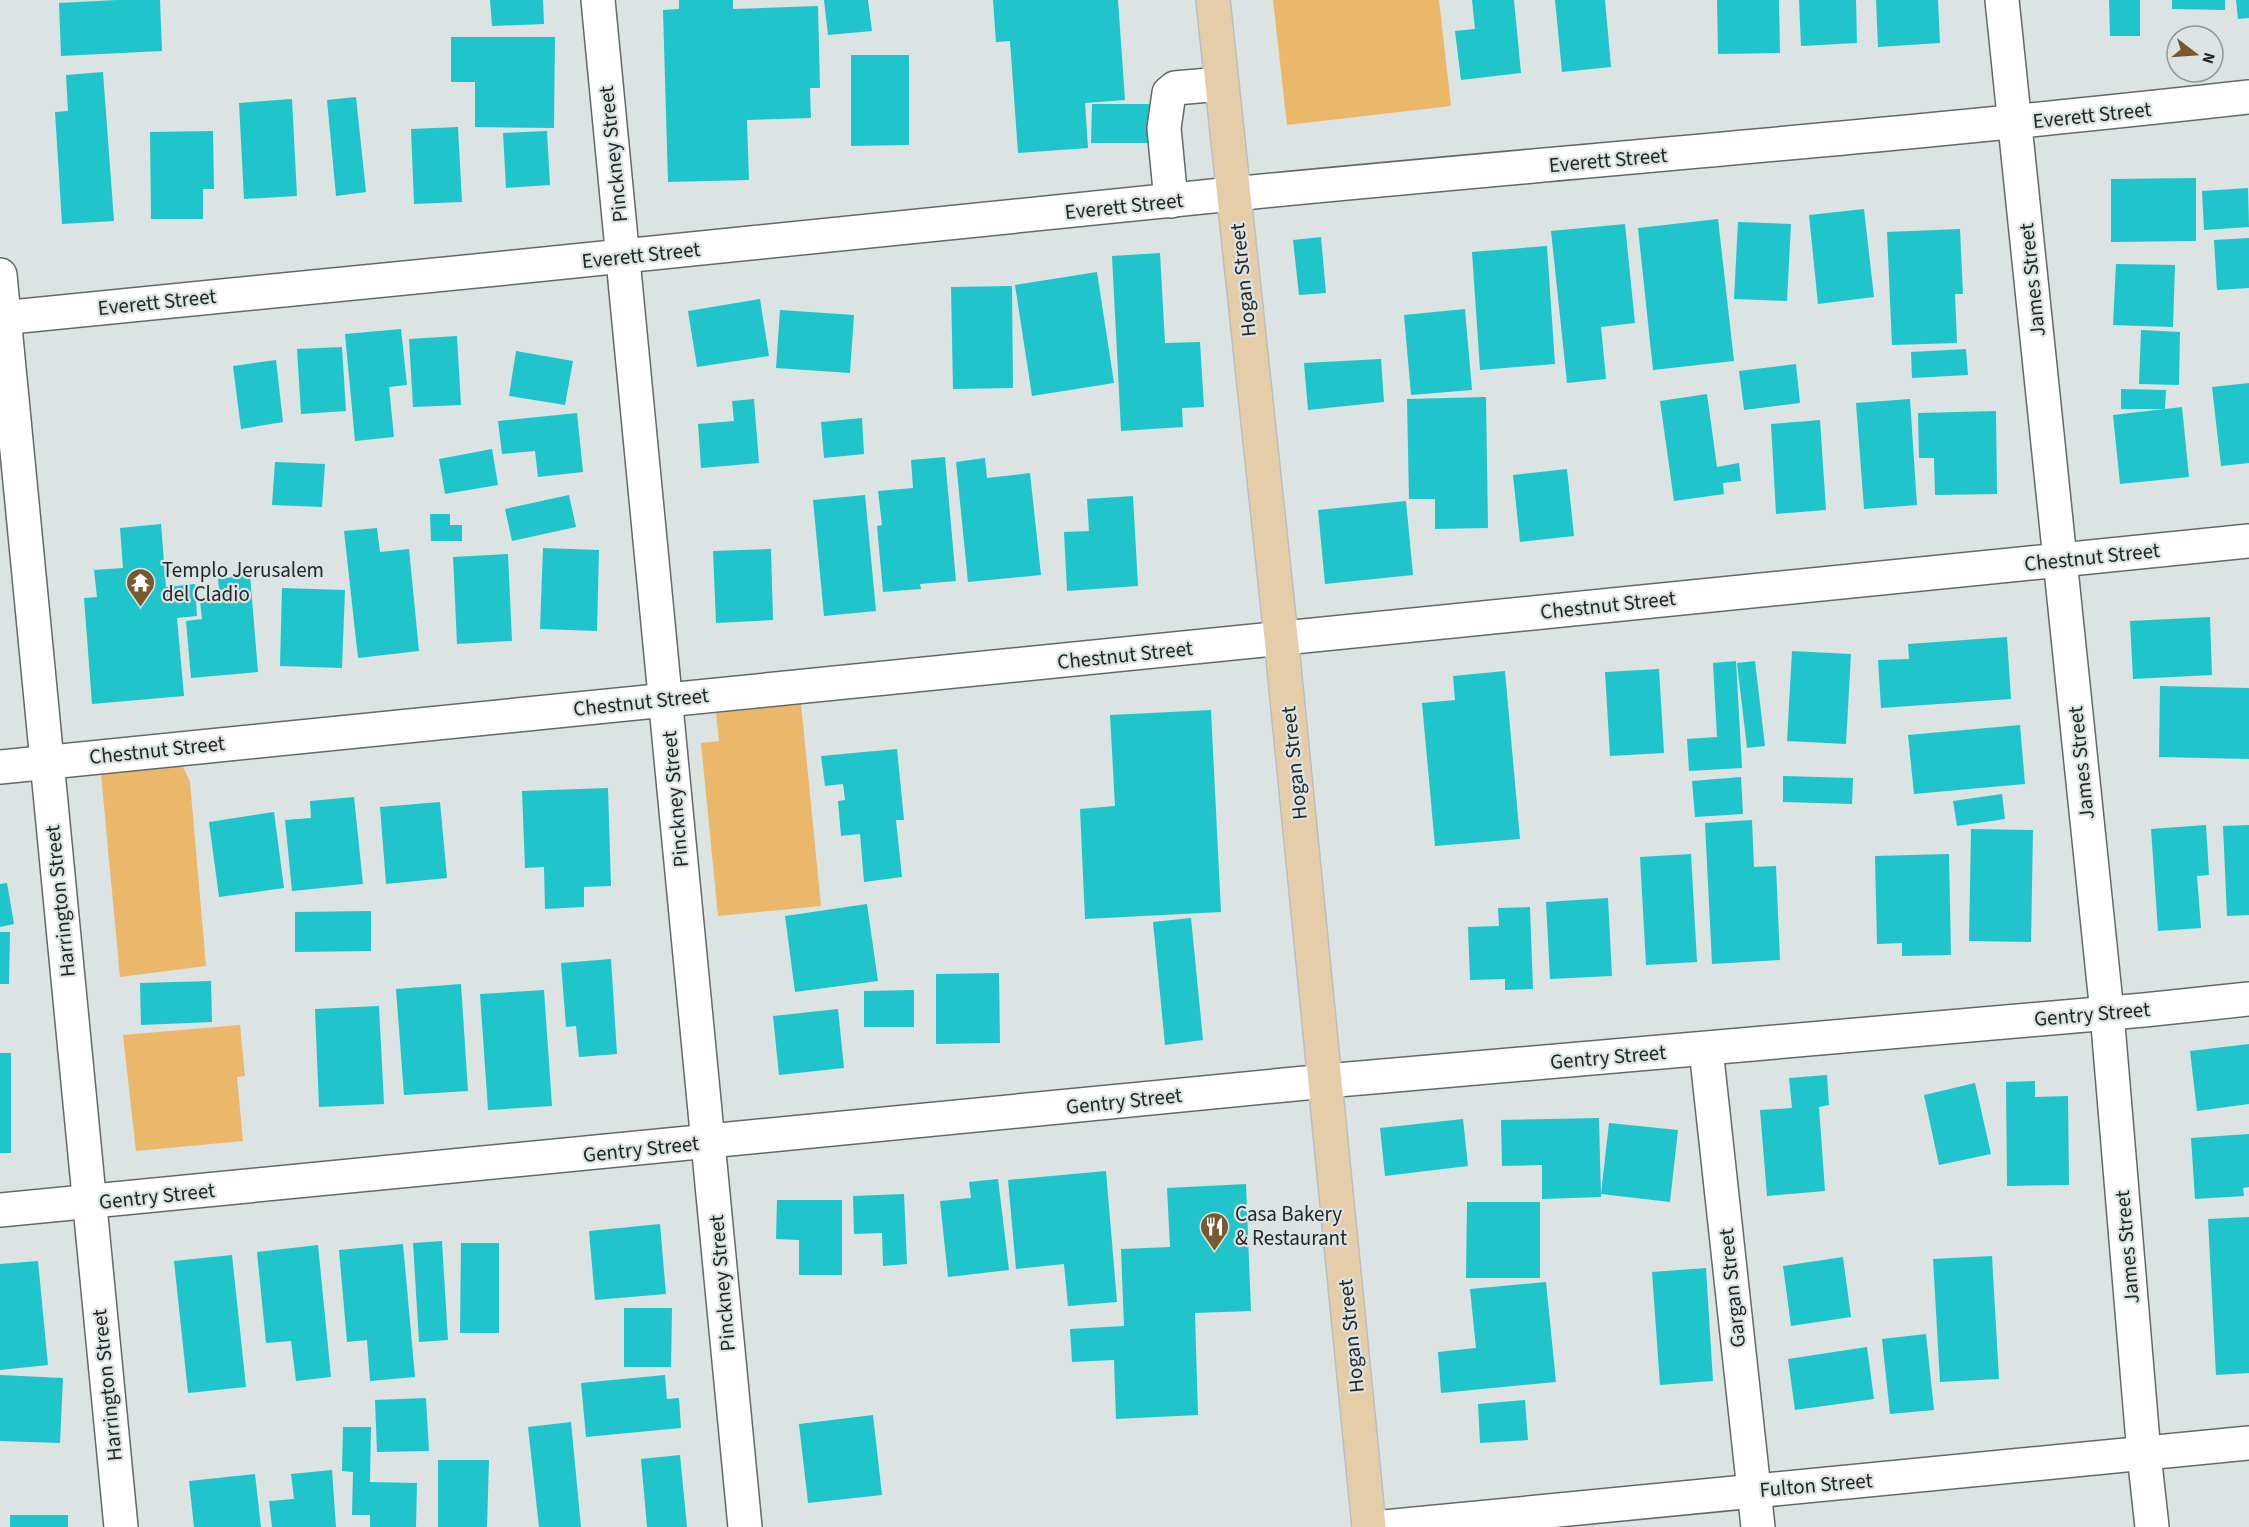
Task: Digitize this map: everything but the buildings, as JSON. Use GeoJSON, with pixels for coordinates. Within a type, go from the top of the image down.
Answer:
{"type":"FeatureCollection","features":[{"type":"Feature","properties":{"kind":"main road","name":"Hogan Street"},"geometry":{"type":"LineString","coordinates":[[1213,0],[1281,637],[1369,1527]]}},
{"type":"Feature","properties":{"kind":"street","name":"Pinckney Street"},"geometry":{"type":"LineString","coordinates":[[598,0],[745,1527]]}},
{"type":"Feature","properties":{"kind":"street","name":"James Street"},"geometry":{"type":"LineString","coordinates":[[2002,0],[2107,1013],[2152,1527]]}},
{"type":"Feature","properties":{"kind":"street"},"geometry":{"type":"LineString","coordinates":[[1171,201],[1164,128],[1168,93],[1175,88],[1221,84]]}},
{"type":"Feature","properties":{"kind":"street","name":"Everett Street"},"geometry":{"type":"LineString","coordinates":[[2,317],[623,257],[1234,194],[2015,123],[2249,97]]}},
{"type":"Feature","properties":{"kind":"street","name":"Harrington Street"},"geometry":{"type":"LineString","coordinates":[[0,275],[2,317],[121,1527]]}},
{"type":"Feature","properties":{"kind":"street","name":"Chestnut Street"},"geometry":{"type":"LineString","coordinates":[[0,767],[1213,647],[1281,637],[2249,541]]}},
{"type":"Feature","properties":{"kind":"street","name":"Gentry Street"},"geometry":{"type":"LineString","coordinates":[[0,1210],[1326,1081],[2249,999]]}},
{"type":"Feature","properties":{"kind":"street","name":"Gargan Street"},"geometry":{"type":"LineString","coordinates":[[1706,1049],[1758,1527]]}},
{"type":"Feature","properties":{"kind":"street","name":"Fulton Street"},"geometry":{"type":"LineString","coordinates":[[1384,1527],[2249,1443]]}},
{"type":"Feature","properties":{"kind":"shaded area"},"geometry":{"type":"Polygon","coordinates":[[[1273,0],[1439,0],[1451,106],[1287,125],[1273,0]]]}},
{"type":"Feature","properties":{"kind":"shaded area"},"geometry":{"type":"Polygon","coordinates":[[[801,704],[821,906],[718,916],[701,743],[719,741],[716,713],[801,704]]]}},
{"type":"Feature","properties":{"kind":"shaded area"},"geometry":{"type":"Polygon","coordinates":[[[182,765],[190,782],[206,966],[120,977],[101,774],[182,765]]]}},
{"type":"Feature","properties":{"kind":"shaded area"},"geometry":{"type":"Polygon","coordinates":[[[240,1025],[245,1076],[237,1077],[243,1141],[136,1151],[123,1035],[240,1025]]]}},
{"type":"Feature","properties":{"kind":"place","name":"Templo Jerusalem del Cladio"},"geometry":{"type":"Point","coordinates":[141,608]}},
{"type":"Feature","properties":{"kind":"place","name":"Casa Bakery & Restaurant"},"geometry":{"type":"Point","coordinates":[1214,1252]}}]}
